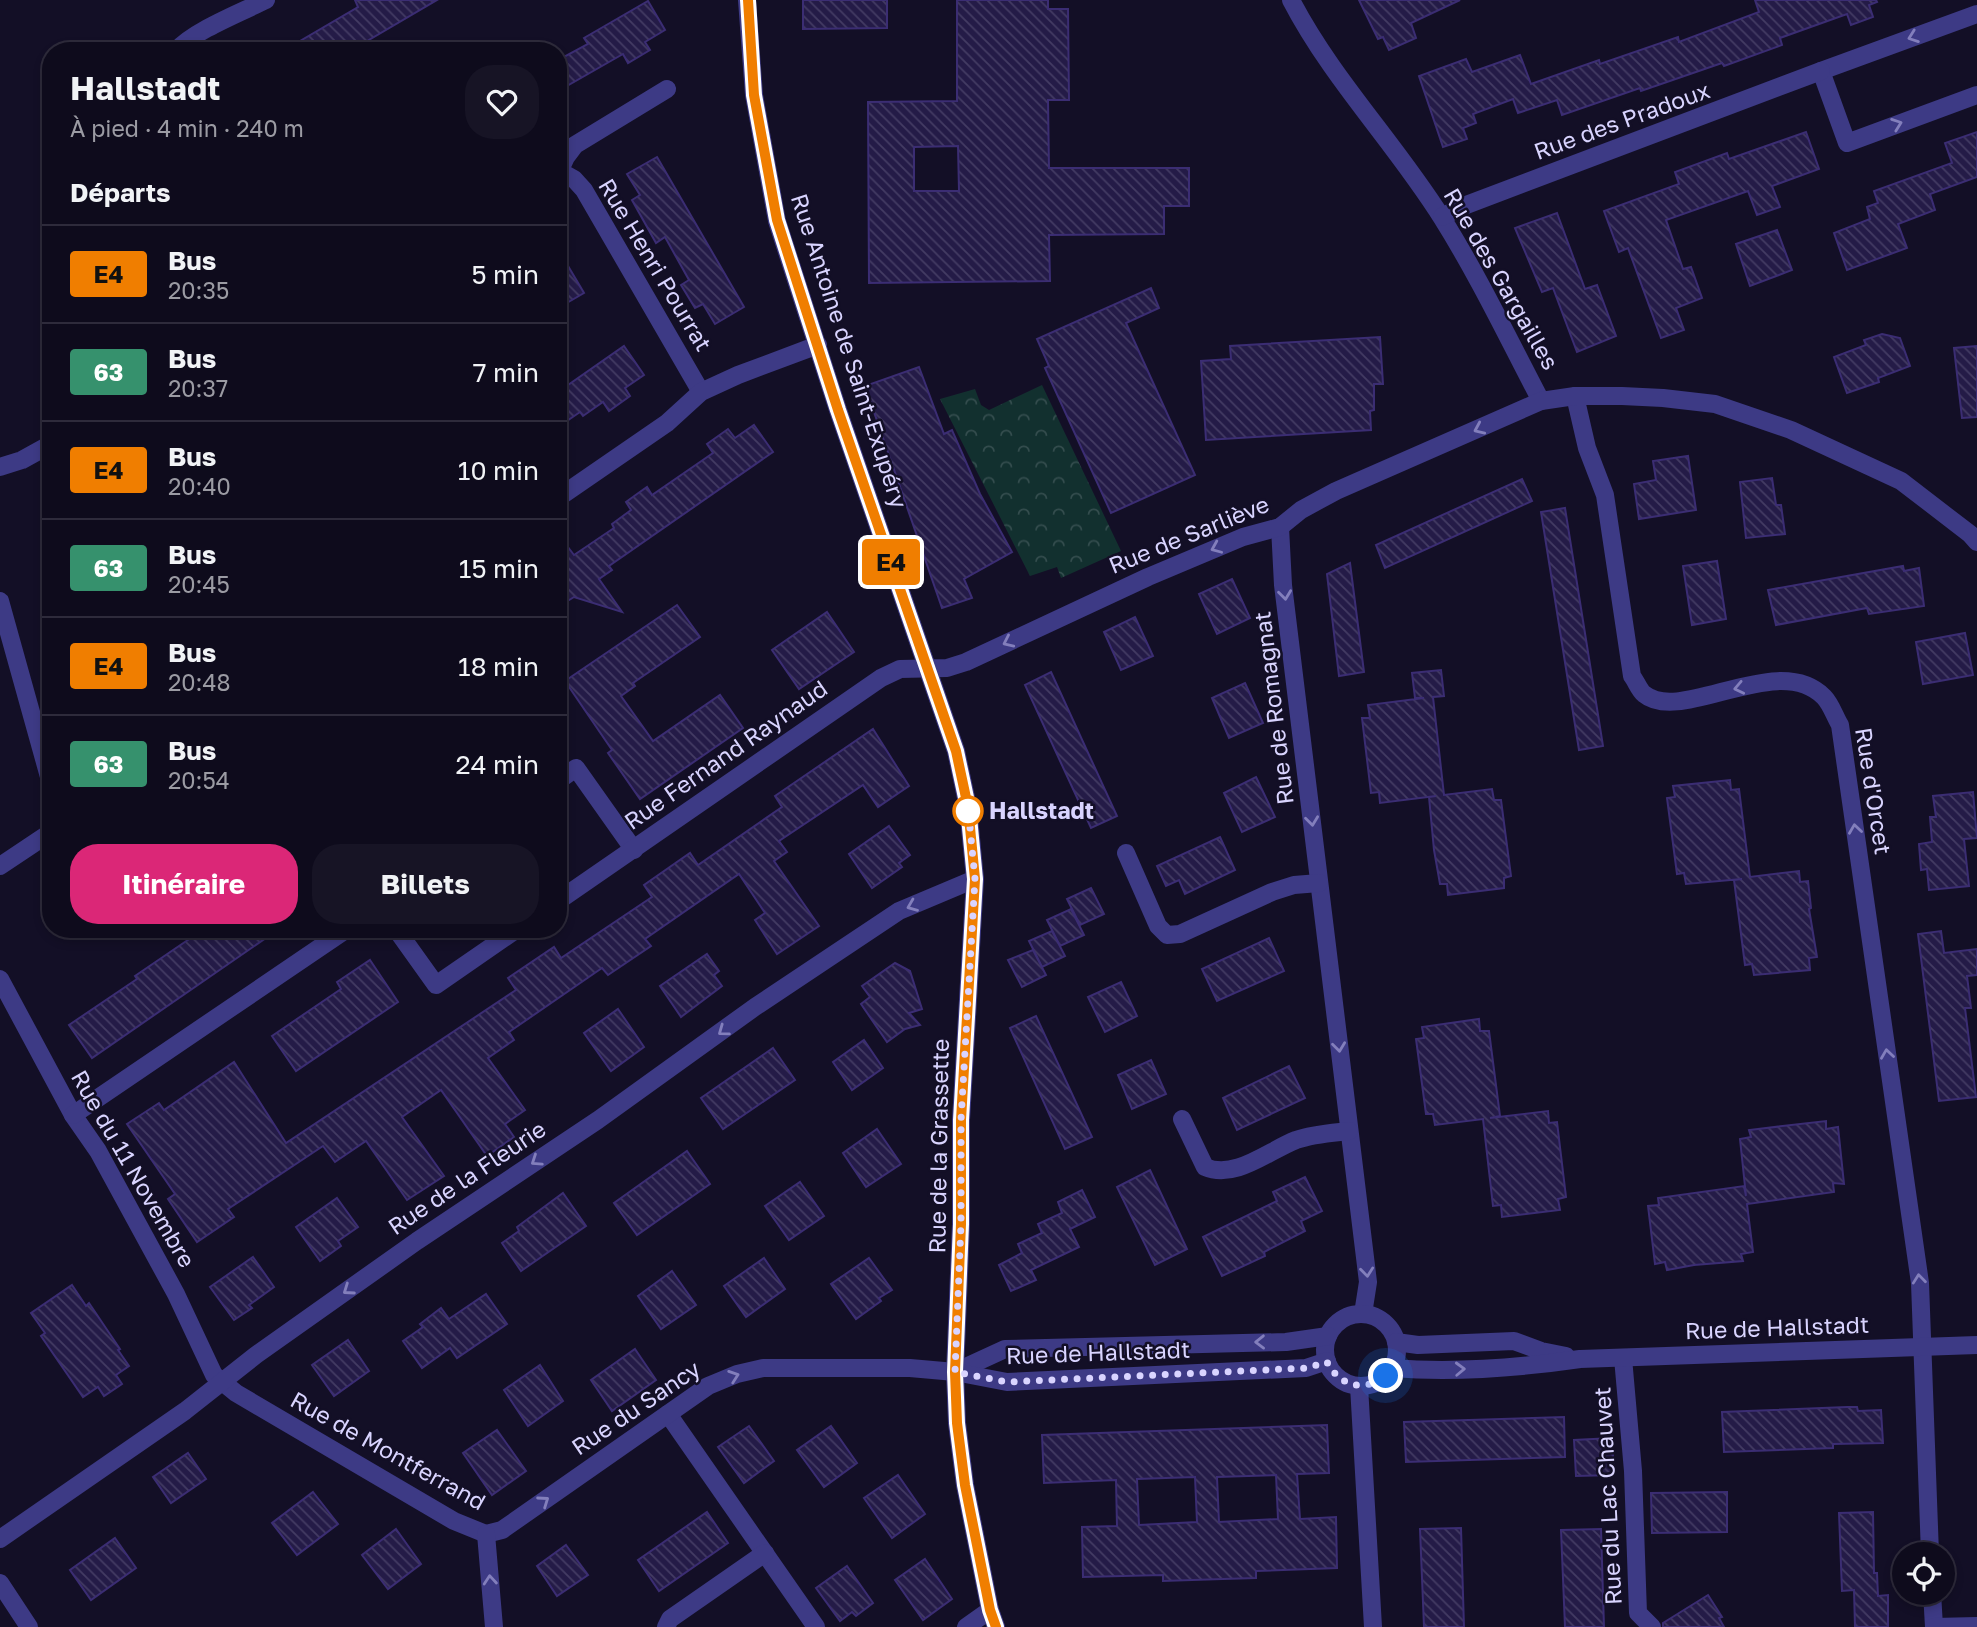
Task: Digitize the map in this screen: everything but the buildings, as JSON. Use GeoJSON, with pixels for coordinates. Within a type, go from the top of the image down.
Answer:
{"type":"FeatureCollection","features":[{"type":"Feature","properties":{"kind":"street"},"geometry":{"type":"LineString","coordinates":[[185,42],[266,0]]}},
{"type":"Feature","properties":{"kind":"street","name":"Rue Antoine de Saint-Exupéry"},"geometry":{"type":"LineString","coordinates":[[747,0],[754,95],[777,220],[838,410],[929,668]]}},
{"type":"Feature","properties":{"kind":"street","name":"Rue des Gargailles"},"geometry":{"type":"LineString","coordinates":[[1291,0],[1309,34],[1441,217],[1494,309],[1541,401],[1575,396],[1663,397],[1714,404],[1791,430],[1901,481],[1977,542]]}},
{"type":"Feature","properties":{"kind":"street","name":"Rue des Pradoux"},"geometry":{"type":"LineString","coordinates":[[1441,217],[1461,207],[1977,13]]}},
{"type":"Feature","properties":{"kind":"street"},"geometry":{"type":"LineString","coordinates":[[1821,71],[1847,143],[1977,94]]}},
{"type":"Feature","properties":{"kind":"street"},"geometry":{"type":"LineString","coordinates":[[567,156],[575,145],[667,89]]}},
{"type":"Feature","properties":{"kind":"street","name":"Rue Henri Pourrat"},"geometry":{"type":"LineString","coordinates":[[567,174],[584,190],[701,393]]}},
{"type":"Feature","properties":{"kind":"street"},"geometry":{"type":"LineString","coordinates":[[567,492],[667,423],[701,393],[738,375],[818,345]]}},
{"type":"Feature","properties":{"kind":"street","name":"Rue d'Orcet"},"geometry":{"type":"LineString","coordinates":[[1575,396],[1587,448],[1605,495],[1632,676],[1644,694],[1665,704],[1779,680],[1803,684],[1825,697],[1840,725],[1920,1283],[1929,1542]]}},
{"type":"Feature","properties":{"kind":"street","name":"Rue de Sarliève"},"geometry":{"type":"LineString","coordinates":[[929,668],[947,668],[966,662],[1148,577],[1243,537],[1280,527],[1301,510],[1336,491],[1541,401]]}},
{"type":"Feature","properties":{"kind":"street"},"geometry":{"type":"LineString","coordinates":[[0,467],[22,460],[42,449]]}},
{"type":"Feature","properties":{"kind":"street","name":"Rue de Romagnat"},"geometry":{"type":"LineString","coordinates":[[1280,527],[1283,585],[1368,1282],[1363,1314]]}},
{"type":"Feature","properties":{"kind":"street"},"geometry":{"type":"LineString","coordinates":[[0,601],[42,752]]}},
{"type":"Feature","properties":{"kind":"street","name":"Rue Fernand Raynaud"},"geometry":{"type":"LineString","coordinates":[[567,895],[859,691],[900,669],[929,668]]}},
{"type":"Feature","properties":{"kind":"street","name":"Rue de la Grassette"},"geometry":{"type":"LineString","coordinates":[[929,668],[956,751],[968,807],[975,879],[961,1120],[961,1224],[955,1372],[957,1423],[965,1485],[993,1618]]}},
{"type":"Feature","properties":{"kind":"street"},"geometry":{"type":"LineString","coordinates":[[567,774],[576,768],[634,850]]}},
{"type":"Feature","properties":{"kind":"street"},"geometry":{"type":"LineString","coordinates":[[0,866],[42,838]]}},
{"type":"Feature","properties":{"kind":"street"},"geometry":{"type":"LineString","coordinates":[[1126,853],[1158,926],[1167,935],[1181,934],[1294,885],[1319,883]]}},
{"type":"Feature","properties":{"kind":"street","name":"Rue de la Fleurie"},"geometry":{"type":"LineString","coordinates":[[0,1539],[185,1411],[256,1355],[416,1241],[598,1120],[755,1007],[899,911],[975,879]]}},
{"type":"Feature","properties":{"kind":"street"},"geometry":{"type":"LineString","coordinates":[[73,1115],[334,938]]}},
{"type":"Feature","properties":{"kind":"street"},"geometry":{"type":"LineString","coordinates":[[402,938],[436,985],[504,938]]}},
{"type":"Feature","properties":{"kind":"street","name":"Rue du 11 Novembre"},"geometry":{"type":"LineString","coordinates":[[0,979],[73,1115],[98,1151],[176,1294],[214,1375],[222,1383]]}},
{"type":"Feature","properties":{"kind":"street"},"geometry":{"type":"LineString","coordinates":[[1182,1119],[1205,1167],[1217,1172],[1231,1170],[1297,1140],[1322,1133],[1349,1132]]}},
{"type":"Feature","properties":{"kind":"street"},"geometry":{"type":"LineString","coordinates":[[1363,1314],[1384,1323],[1392,1331],[1396,1342],[1396,1355],[1392,1368],[1378,1382],[1359,1386],[1339,1379],[1327,1362],[1325,1349],[1328,1336],[1342,1320],[1363,1314]]}},
{"type":"Feature","properties":{"kind":"street","name":"Rue de Hallstadt"},"geometry":{"type":"LineString","coordinates":[[955,1372],[1004,1349],[1286,1342],[1328,1336]]}},
{"type":"Feature","properties":{"kind":"street","name":"Rue de Hallstadt"},"geometry":{"type":"LineString","coordinates":[[1396,1342],[1418,1345],[1514,1341],[1541,1351],[1580,1359]]}},
{"type":"Feature","properties":{"kind":"street","name":"Rue de Hallstadt"},"geometry":{"type":"LineString","coordinates":[[1392,1368],[1445,1370],[1523,1367],[1580,1359],[1977,1345]]}},
{"type":"Feature","properties":{"kind":"street","name":"Rue du Lac Chauvet"},"geometry":{"type":"LineString","coordinates":[[1623,1358],[1633,1471],[1638,1613],[1652,1627]]}},
{"type":"Feature","properties":{"kind":"street","name":"Rue de Hallstadt"},"geometry":{"type":"LineString","coordinates":[[955,1372],[1007,1382],[1307,1368],[1327,1362]]}},
{"type":"Feature","properties":{"kind":"street","name":"Rue du Sancy"},"geometry":{"type":"LineString","coordinates":[[486,1534],[502,1530],[708,1386],[737,1374],[763,1368],[910,1368],[955,1372]]}},
{"type":"Feature","properties":{"kind":"street","name":"Rue de Montferrand"},"geometry":{"type":"LineString","coordinates":[[222,1383],[236,1394],[454,1521],[486,1534],[494,1627]]}},
{"type":"Feature","properties":{"kind":"street"},"geometry":{"type":"LineString","coordinates":[[1359,1386],[1373,1627]]}},
{"type":"Feature","properties":{"kind":"street"},"geometry":{"type":"LineString","coordinates":[[668,1414],[816,1627]]}},
{"type":"Feature","properties":{"kind":"street"},"geometry":{"type":"LineString","coordinates":[[666,1627],[670,1619],[765,1553]]}},
{"type":"Feature","properties":{"kind":"street"},"geometry":{"type":"LineString","coordinates":[[0,1583],[29,1627]]}},
{"type":"Feature","properties":{"kind":"street"},"geometry":{"type":"LineString","coordinates":[[1933,1605],[1934,1627],[1977,1626]]}},
{"type":"Feature","properties":{"kind":"street"},"geometry":{"type":"LineString","coordinates":[[966,1627],[993,1618]]}},
{"type":"Feature","properties":{"kind":"green space"},"geometry":{"type":"Polygon","coordinates":[[[1042,385],[1121,551],[1061,578],[1057,567],[1030,576],[940,399],[975,389],[981,405],[989,410],[1042,385]]]}},
{"type":"Feature","properties":{"kind":"bus line","name":"E4"},"geometry":{"type":"LineString","coordinates":[[748,0],[754,95],[777,220],[838,410],[915,635],[929,668],[956,751],[968,807],[975,879],[961,1120],[961,1224],[955,1372],[957,1423],[965,1485],[990,1610],[996,1627]]}},
{"type":"Feature","properties":{"kind":"place","name":"Hallstadt"},"geometry":{"type":"Point","coordinates":[968,811]}},
{"type":"Feature","properties":{"kind":"route"},"geometry":{"type":"LineString","coordinates":[[968,811],[968,807],[975,879],[961,1120],[961,1224],[955,1372],[1007,1382],[1307,1368],[1327,1362],[1339,1379],[1349,1384],[1369,1385],[1386,1376]]}}]}
